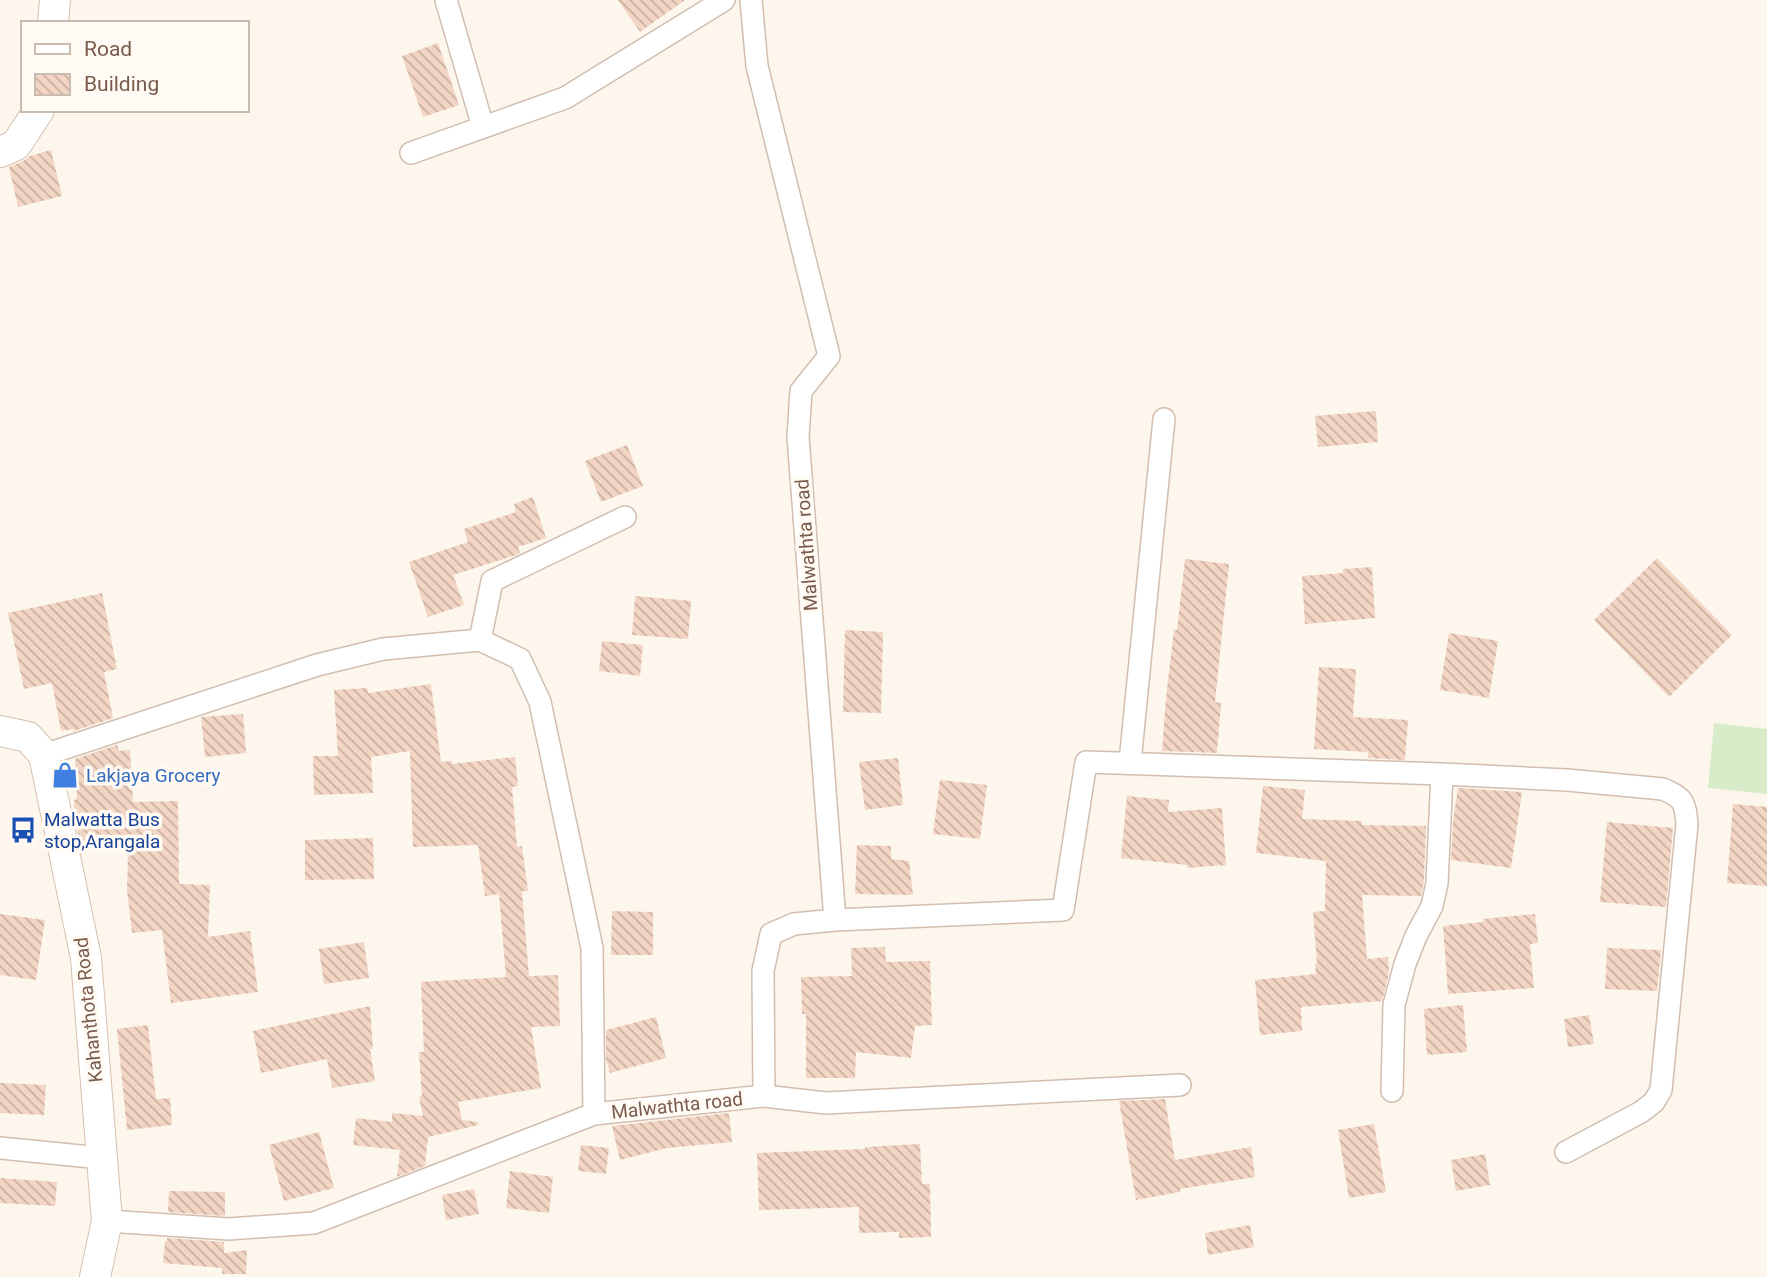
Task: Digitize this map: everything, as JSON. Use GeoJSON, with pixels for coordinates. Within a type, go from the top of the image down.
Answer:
{"type":"FeatureCollection","features":[{"type":"Feature","properties":{"kind":"main road"},"geometry":{"type":"LineString","coordinates":[[53,21],[55,0]]}},
{"type":"Feature","properties":{"kind":"main road"},"geometry":{"type":"LineString","coordinates":[[0,152],[16,145],[38,112]]}},
{"type":"Feature","properties":{"kind":"main road"},"geometry":{"type":"LineString","coordinates":[[0,731],[28,737],[44,755]]}},
{"type":"Feature","properties":{"kind":"main road","name":"Kahanthota Road"},"geometry":{"type":"LineString","coordinates":[[44,755],[86,958],[107,1221],[94,1277]]}},
{"type":"Feature","properties":{"kind":"street"},"geometry":{"type":"LineString","coordinates":[[446,0],[483,127]]}},
{"type":"Feature","properties":{"kind":"street"},"geometry":{"type":"LineString","coordinates":[[411,153],[565,98],[724,0]]}},
{"type":"Feature","properties":{"kind":"street","name":"Malwathta road"},"geometry":{"type":"LineString","coordinates":[[107,1221],[229,1229],[314,1223],[594,1114],[764,1096],[763,971],[771,934],[794,924],[835,920],[798,436],[801,391],[829,356],[757,66],[751,0]]}},
{"type":"Feature","properties":{"kind":"street"},"geometry":{"type":"LineString","coordinates":[[1130,762],[1164,419]]}},
{"type":"Feature","properties":{"kind":"street"},"geometry":{"type":"LineString","coordinates":[[480,640],[492,581],[625,517]]}},
{"type":"Feature","properties":{"kind":"street"},"geometry":{"type":"LineString","coordinates":[[44,755],[317,665],[383,649],[480,640],[520,659],[540,702],[592,948],[594,1114]]}},
{"type":"Feature","properties":{"kind":"street"},"geometry":{"type":"LineString","coordinates":[[835,920],[1063,910],[1086,762],[1442,774],[1567,780],[1663,789],[1676,795],[1686,806],[1687,824],[1661,1090],[1654,1102],[1641,1112],[1566,1152]]}},
{"type":"Feature","properties":{"kind":"street"},"geometry":{"type":"LineString","coordinates":[[1392,1091],[1394,1005],[1405,964],[1432,906],[1437,883],[1442,774]]}},
{"type":"Feature","properties":{"kind":"street"},"geometry":{"type":"LineString","coordinates":[[764,1096],[826,1103],[1180,1085]]}},
{"type":"Feature","properties":{"kind":"street"},"geometry":{"type":"LineString","coordinates":[[0,1148],[101,1158]]}},
{"type":"Feature","properties":{"kind":"green space"},"geometry":{"type":"Polygon","coordinates":[[[1714,723],[1767,729],[1767,794],[1708,788],[1714,723]]]}},
{"type":"Feature","properties":{"kind":"building"},"geometry":{"type":"Polygon","coordinates":[[[618,0],[685,0],[640,32],[618,0]]]}},
{"type":"Feature","properties":{"kind":"building"},"geometry":{"type":"Polygon","coordinates":[[[438,43],[459,105],[423,117],[402,56],[438,43]]]}},
{"type":"Feature","properties":{"kind":"building"},"geometry":{"type":"Polygon","coordinates":[[[51,150],[62,196],[18,207],[9,167],[30,156],[51,150]]]}},
{"type":"Feature","properties":{"kind":"building"},"geometry":{"type":"Polygon","coordinates":[[[1376,411],[1378,442],[1318,447],[1315,416],[1376,411]]]}},
{"type":"Feature","properties":{"kind":"building"},"geometry":{"type":"Polygon","coordinates":[[[627,445],[643,486],[601,502],[585,461],[627,445]]]}},
{"type":"Feature","properties":{"kind":"building"},"geometry":{"type":"Polygon","coordinates":[[[533,497],[546,538],[518,547],[520,553],[516,555],[453,575],[464,605],[428,617],[409,562],[468,542],[464,529],[516,512],[514,504],[533,497]]]}},
{"type":"Feature","properties":{"kind":"building"},"geometry":{"type":"Polygon","coordinates":[[[1657,558],[1732,635],[1669,697],[1594,620],[1657,558]]]}},
{"type":"Feature","properties":{"kind":"building"},"geometry":{"type":"Polygon","coordinates":[[[1185,559],[1229,564],[1215,702],[1221,703],[1217,753],[1162,751],[1174,630],[1177,630],[1185,559]]]}},
{"type":"Feature","properties":{"kind":"building"},"geometry":{"type":"Polygon","coordinates":[[[1372,567],[1375,618],[1305,624],[1302,576],[1343,573],[1343,569],[1372,567]]]}},
{"type":"Feature","properties":{"kind":"building"},"geometry":{"type":"Polygon","coordinates":[[[102,593],[117,669],[104,672],[113,718],[74,731],[61,731],[52,683],[24,689],[8,613],[102,593]]]}},
{"type":"Feature","properties":{"kind":"building"},"geometry":{"type":"Polygon","coordinates":[[[635,596],[691,601],[688,639],[632,635],[635,596]]]}},
{"type":"Feature","properties":{"kind":"building"},"geometry":{"type":"Polygon","coordinates":[[[845,630],[883,632],[881,713],[843,712],[845,630]]]}},
{"type":"Feature","properties":{"kind":"building"},"geometry":{"type":"Polygon","coordinates":[[[1449,633],[1498,641],[1489,698],[1440,690],[1449,633]]]}},
{"type":"Feature","properties":{"kind":"building"},"geometry":{"type":"Polygon","coordinates":[[[602,641],[643,645],[640,676],[599,671],[602,641]]]}},
{"type":"Feature","properties":{"kind":"building"},"geometry":{"type":"Polygon","coordinates":[[[1319,667],[1356,669],[1353,717],[1408,720],[1405,760],[1368,758],[1368,752],[1314,749],[1319,667]]]}},
{"type":"Feature","properties":{"kind":"building"},"geometry":{"type":"Polygon","coordinates":[[[431,684],[441,762],[452,761],[452,764],[515,757],[518,786],[512,787],[517,847],[522,846],[528,891],[522,891],[529,976],[558,975],[560,1026],[531,1027],[541,1088],[458,1102],[462,1120],[478,1122],[478,1125],[428,1137],[425,1166],[397,1177],[400,1150],[353,1145],[356,1118],[392,1122],[392,1113],[423,1116],[419,1097],[422,1096],[419,1052],[424,1052],[421,982],[506,977],[499,894],[485,896],[478,845],[413,847],[410,751],[371,757],[373,793],[314,795],[313,756],[338,756],[334,690],[367,688],[368,693],[431,684]]]}},
{"type":"Feature","properties":{"kind":"building"},"geometry":{"type":"Polygon","coordinates":[[[243,714],[246,753],[205,757],[201,717],[243,714]]]}},
{"type":"Feature","properties":{"kind":"building"},"geometry":{"type":"Polygon","coordinates":[[[117,745],[119,751],[130,750],[133,802],[178,801],[179,884],[210,885],[208,937],[250,931],[258,992],[171,1003],[162,930],[132,933],[127,890],[128,851],[111,851],[111,843],[80,843],[74,814],[74,800],[77,799],[75,759],[117,745]]]}},
{"type":"Feature","properties":{"kind":"building"},"geometry":{"type":"Polygon","coordinates":[[[898,758],[903,805],[865,810],[859,762],[898,758]]]}},
{"type":"Feature","properties":{"kind":"building"},"geometry":{"type":"Polygon","coordinates":[[[940,780],[987,785],[980,839],[933,834],[940,780]]]}},
{"type":"Feature","properties":{"kind":"building"},"geometry":{"type":"Polygon","coordinates":[[[1263,786],[1305,790],[1302,819],[1362,821],[1362,825],[1426,826],[1421,896],[1362,895],[1367,959],[1388,957],[1389,973],[1382,1001],[1301,1007],[1302,1031],[1260,1035],[1255,980],[1316,974],[1313,912],[1325,911],[1326,861],[1256,853],[1263,786]]]}},
{"type":"Feature","properties":{"kind":"building"},"geometry":{"type":"Polygon","coordinates":[[[1458,788],[1522,792],[1511,868],[1451,860],[1458,788]]]}},
{"type":"Feature","properties":{"kind":"building"},"geometry":{"type":"Polygon","coordinates":[[[1127,796],[1169,800],[1168,812],[1222,808],[1226,865],[1187,868],[1187,865],[1121,858],[1127,796]]]}},
{"type":"Feature","properties":{"kind":"building"},"geometry":{"type":"Polygon","coordinates":[[[1733,804],[1767,807],[1767,886],[1727,883],[1733,804]]]}},
{"type":"Feature","properties":{"kind":"building"},"geometry":{"type":"Polygon","coordinates":[[[1607,822],[1673,828],[1666,907],[1600,902],[1607,822]]]}},
{"type":"Feature","properties":{"kind":"building"},"geometry":{"type":"Polygon","coordinates":[[[373,838],[374,879],[305,880],[305,840],[373,838]]]}},
{"type":"Feature","properties":{"kind":"building"},"geometry":{"type":"Polygon","coordinates":[[[857,845],[891,846],[891,859],[909,861],[913,895],[855,894],[857,845]]]}},
{"type":"Feature","properties":{"kind":"building"},"geometry":{"type":"Polygon","coordinates":[[[612,911],[653,912],[653,955],[611,955],[612,911]]]}},
{"type":"Feature","properties":{"kind":"building"},"geometry":{"type":"Polygon","coordinates":[[[0,914],[45,920],[36,980],[0,975],[0,914]]]}},
{"type":"Feature","properties":{"kind":"building"},"geometry":{"type":"Polygon","coordinates":[[[1535,914],[1538,943],[1530,944],[1534,988],[1448,994],[1443,926],[1535,914]]]}},
{"type":"Feature","properties":{"kind":"building"},"geometry":{"type":"Polygon","coordinates":[[[364,942],[369,978],[324,984],[319,949],[364,942]]]}},
{"type":"Feature","properties":{"kind":"building"},"geometry":{"type":"Polygon","coordinates":[[[885,947],[886,962],[930,961],[932,1025],[915,1026],[911,1058],[856,1052],[855,1078],[806,1078],[806,1014],[802,1014],[801,977],[852,976],[851,948],[885,947]]]}},
{"type":"Feature","properties":{"kind":"building"},"geometry":{"type":"Polygon","coordinates":[[[1607,948],[1661,950],[1657,991],[1605,989],[1607,948]]]}},
{"type":"Feature","properties":{"kind":"building"},"geometry":{"type":"Polygon","coordinates":[[[1463,1005],[1467,1052],[1427,1055],[1424,1009],[1463,1005]]]}},
{"type":"Feature","properties":{"kind":"building"},"geometry":{"type":"Polygon","coordinates":[[[370,1006],[373,1049],[370,1049],[375,1081],[332,1088],[327,1059],[261,1073],[253,1031],[370,1006]]]}},
{"type":"Feature","properties":{"kind":"building"},"geometry":{"type":"Polygon","coordinates":[[[1589,1015],[1594,1044],[1568,1047],[1564,1019],[1589,1015]]]}},
{"type":"Feature","properties":{"kind":"building"},"geometry":{"type":"Polygon","coordinates":[[[656,1017],[666,1058],[610,1073],[606,1059],[606,1030],[656,1017]]]}},
{"type":"Feature","properties":{"kind":"building"},"geometry":{"type":"Polygon","coordinates":[[[148,1025],[156,1099],[170,1098],[172,1125],[127,1130],[117,1029],[148,1025]]]}},
{"type":"Feature","properties":{"kind":"building"},"geometry":{"type":"Polygon","coordinates":[[[0,1083],[46,1085],[44,1115],[0,1113],[0,1083]]]}},
{"type":"Feature","properties":{"kind":"building"},"geometry":{"type":"Polygon","coordinates":[[[1165,1099],[1175,1160],[1251,1147],[1255,1177],[1180,1189],[1180,1192],[1136,1200],[1119,1101],[1165,1099]]]}},
{"type":"Feature","properties":{"kind":"building"},"geometry":{"type":"Polygon","coordinates":[[[729,1113],[732,1142],[667,1148],[620,1160],[612,1126],[729,1113]]]}},
{"type":"Feature","properties":{"kind":"building"},"geometry":{"type":"Polygon","coordinates":[[[1374,1124],[1386,1192],[1349,1198],[1338,1130],[1374,1124]]]}},
{"type":"Feature","properties":{"kind":"building"},"geometry":{"type":"Polygon","coordinates":[[[319,1132],[334,1188],[284,1201],[269,1145],[319,1132]]]}},
{"type":"Feature","properties":{"kind":"building"},"geometry":{"type":"Polygon","coordinates":[[[920,1144],[922,1184],[930,1184],[931,1237],[899,1238],[899,1232],[859,1233],[859,1207],[759,1210],[757,1153],[920,1144]]]}},
{"type":"Feature","properties":{"kind":"building"},"geometry":{"type":"Polygon","coordinates":[[[581,1145],[609,1148],[606,1174],[578,1171],[581,1145]]]}},
{"type":"Feature","properties":{"kind":"building"},"geometry":{"type":"Polygon","coordinates":[[[1485,1154],[1490,1185],[1456,1191],[1451,1160],[1485,1154]]]}},
{"type":"Feature","properties":{"kind":"building"},"geometry":{"type":"Polygon","coordinates":[[[510,1171],[553,1177],[549,1213],[506,1208],[510,1171]]]}},
{"type":"Feature","properties":{"kind":"building"},"geometry":{"type":"Polygon","coordinates":[[[0,1178],[57,1182],[55,1206],[0,1203],[0,1178]]]}},
{"type":"Feature","properties":{"kind":"building"},"geometry":{"type":"Polygon","coordinates":[[[474,1189],[479,1214],[446,1220],[442,1195],[474,1189]]]}},
{"type":"Feature","properties":{"kind":"building"},"geometry":{"type":"Polygon","coordinates":[[[169,1191],[225,1192],[225,1216],[168,1212],[169,1191]]]}},
{"type":"Feature","properties":{"kind":"building"},"geometry":{"type":"Polygon","coordinates":[[[1250,1225],[1254,1247],[1208,1255],[1205,1233],[1250,1225]]]}},
{"type":"Feature","properties":{"kind":"building"},"geometry":{"type":"Polygon","coordinates":[[[167,1238],[224,1242],[224,1253],[247,1250],[246,1274],[222,1274],[222,1268],[163,1263],[167,1238]]]}},
{"type":"Feature","properties":{"kind":"place","name":"Lakjaya Grocery"},"geometry":{"type":"Point","coordinates":[65,775]}},
{"type":"Feature","properties":{"kind":"place","name":"Malwatta Bus stop,Arangala"},"geometry":{"type":"Point","coordinates":[23,830]}}]}
